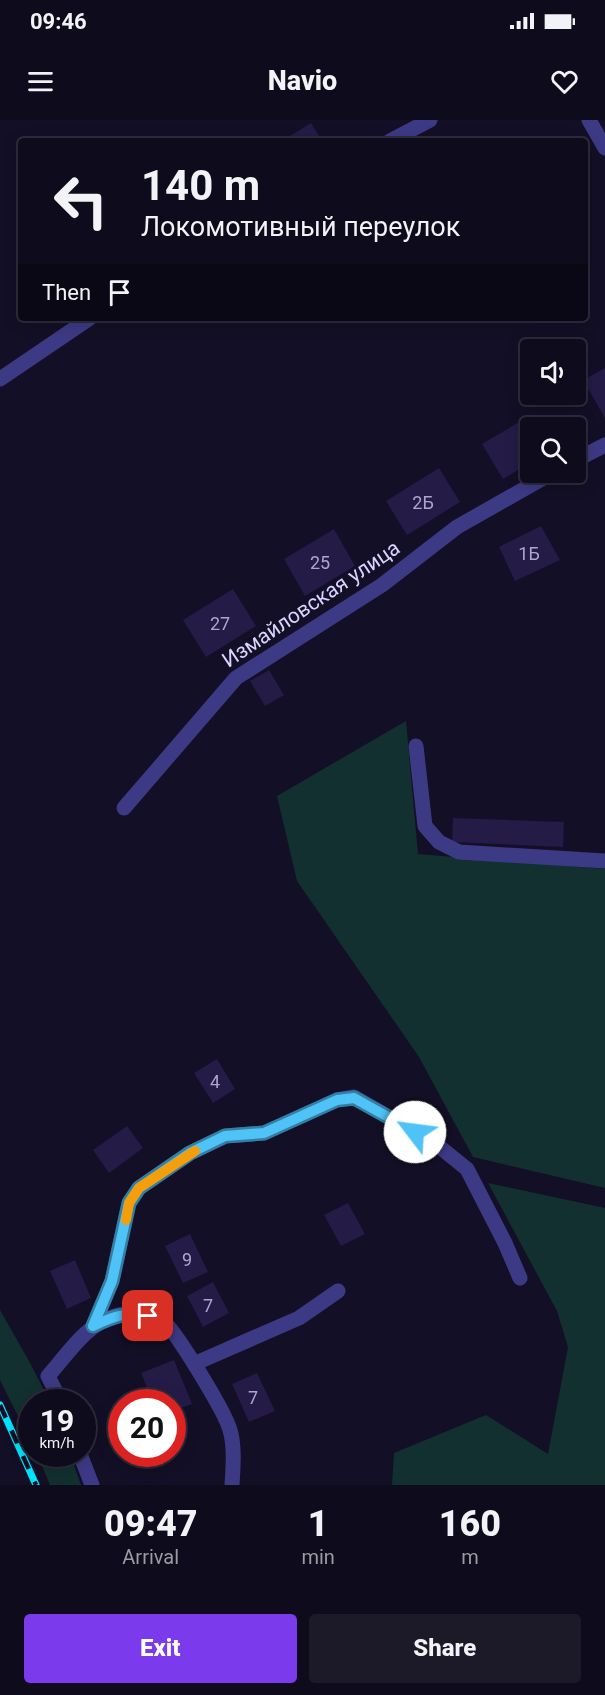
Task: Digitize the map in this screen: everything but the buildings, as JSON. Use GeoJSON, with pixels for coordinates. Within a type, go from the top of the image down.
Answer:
{"type":"FeatureCollection","features":[{"type":"Feature","properties":{"kind":"street"},"geometry":{"type":"LineString","coordinates":[[396,138],[429,120]]}},
{"type":"Feature","properties":{"kind":"street"},"geometry":{"type":"LineString","coordinates":[[589,120],[605,148]]}},
{"type":"Feature","properties":{"kind":"street"},"geometry":{"type":"LineString","coordinates":[[0,379],[86,321]]}},
{"type":"Feature","properties":{"kind":"street"},"geometry":{"type":"LineString","coordinates":[[586,455],[605,445]]}},
{"type":"Feature","properties":{"kind":"street","name":"Измайловская улица"},"geometry":{"type":"LineString","coordinates":[[124,808],[236,678],[382,585],[457,527],[535,483]]}},
{"type":"Feature","properties":{"kind":"street"},"geometry":{"type":"LineString","coordinates":[[416,746],[425,826],[439,842],[459,852],[605,861]]}},
{"type":"Feature","properties":{"kind":"street"},"geometry":{"type":"LineString","coordinates":[[54,1389],[48,1376],[93,1326],[112,1281],[129,1203],[139,1188],[190,1153],[225,1136],[264,1133],[337,1100],[354,1098],[436,1144],[467,1169],[505,1243],[520,1278]]}},
{"type":"Feature","properties":{"kind":"street"},"geometry":{"type":"LineString","coordinates":[[196,1363],[299,1318],[338,1291]]}},
{"type":"Feature","properties":{"kind":"street"},"geometry":{"type":"LineString","coordinates":[[93,1326],[115,1316],[136,1313],[160,1318],[196,1363],[230,1430],[233,1461],[232,1485]]}},
{"type":"Feature","properties":{"kind":"street"},"geometry":{"type":"LineString","coordinates":[[85,1467],[92,1485]]}},
{"type":"Feature","properties":{"kind":"green space"},"geometry":{"type":"Polygon","coordinates":[[[406,721],[418,854],[605,869],[605,1188],[473,1157],[419,1057],[297,881],[277,796],[406,721]]]}},
{"type":"Feature","properties":{"kind":"green space"},"geometry":{"type":"Polygon","coordinates":[[[488,1183],[605,1208],[605,1485],[392,1485],[394,1453],[486,1415],[548,1454],[568,1347],[557,1311],[488,1183]]]}},
{"type":"Feature","properties":{"kind":"green space"},"geometry":{"type":"Polygon","coordinates":[[[0,1310],[43,1389],[18,1389],[18,1416],[0,1380],[0,1310]]]}},
{"type":"Feature","properties":{"kind":"green space"},"geometry":{"type":"Polygon","coordinates":[[[42,1467],[75,1467],[81,1485],[50,1485],[42,1467]]]}},
{"type":"Feature","properties":{"kind":"railway"},"geometry":{"type":"LineString","coordinates":[[0,1405],[36,1485]]}},
{"type":"Feature","properties":{"kind":"slow traffic"},"geometry":{"type":"LineString","coordinates":[[126,1220],[129,1203],[139,1188],[195,1151]]}},
{"type":"Feature","properties":{"kind":"route"},"geometry":{"type":"LineString","coordinates":[[148,1316],[136,1313],[115,1316],[93,1326],[112,1281],[129,1203],[139,1188],[190,1153],[225,1136],[264,1133],[337,1100],[354,1098],[415,1132]]}}]}
